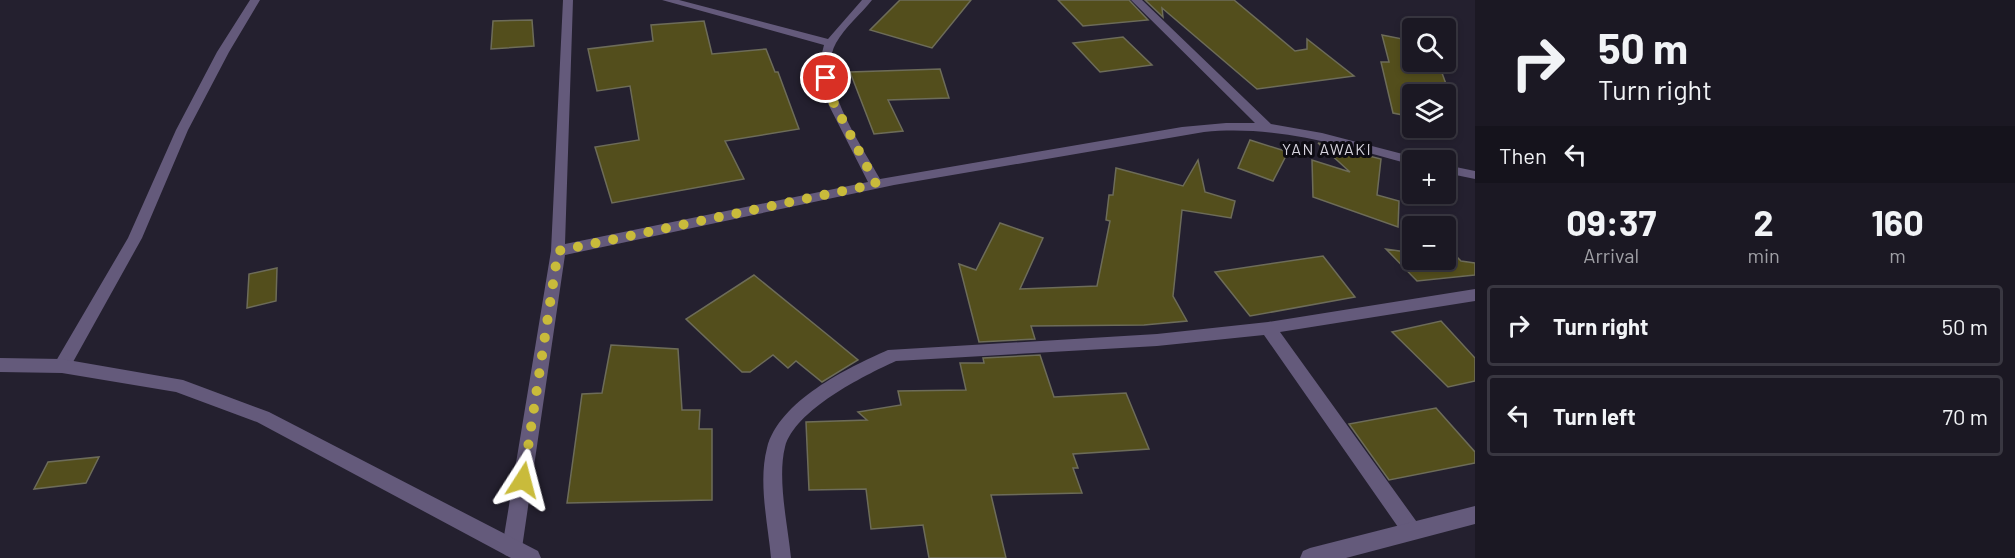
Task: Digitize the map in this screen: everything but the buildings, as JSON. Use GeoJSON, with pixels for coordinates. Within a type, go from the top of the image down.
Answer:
{"type":"FeatureCollection","features":[{"type":"Feature","properties":{"kind":"street"},"geometry":{"type":"LineString","coordinates":[[62,366],[135,238],[182,130],[223,52],[255,0]]}},
{"type":"Feature","properties":{"kind":"street"},"geometry":{"type":"LineString","coordinates":[[512,548],[558,251],[568,0]]}},
{"type":"Feature","properties":{"kind":"street"},"geometry":{"type":"LineString","coordinates":[[667,0],[830,43]]}},
{"type":"Feature","properties":{"kind":"street"},"geometry":{"type":"LineString","coordinates":[[867,0],[830,43],[825,65],[827,90],[876,184]]}},
{"type":"Feature","properties":{"kind":"street"},"geometry":{"type":"LineString","coordinates":[[1136,0],[1266,126]]}},
{"type":"Feature","properties":{"kind":"street"},"geometry":{"type":"LineString","coordinates":[[558,251],[876,184],[1072,149],[1223,127],[1266,126],[1295,131],[1402,158]]}},
{"type":"Feature","properties":{"kind":"street"},"geometry":{"type":"LineString","coordinates":[[1456,171],[1475,175]]}},
{"type":"Feature","properties":{"kind":"street"},"geometry":{"type":"LineString","coordinates":[[781,558],[776,446],[788,425],[827,390],[866,366],[894,355],[1157,340],[1268,328],[1475,295]]}},
{"type":"Feature","properties":{"kind":"street"},"geometry":{"type":"LineString","coordinates":[[1268,328],[1412,531]]}},
{"type":"Feature","properties":{"kind":"street"},"geometry":{"type":"LineString","coordinates":[[0,365],[62,366],[177,385],[264,417],[531,558]]}},
{"type":"Feature","properties":{"kind":"street"},"geometry":{"type":"LineString","coordinates":[[1310,558],[1475,515]]}},
{"type":"Feature","properties":{"kind":"district","name":"YAN AWAKI"},"geometry":{"type":"Point","coordinates":[1327,149]}},
{"type":"Feature","properties":{"kind":"route"},"geometry":{"type":"LineString","coordinates":[[523,480],[558,251],[876,184],[827,90],[826,78]]}}]}
